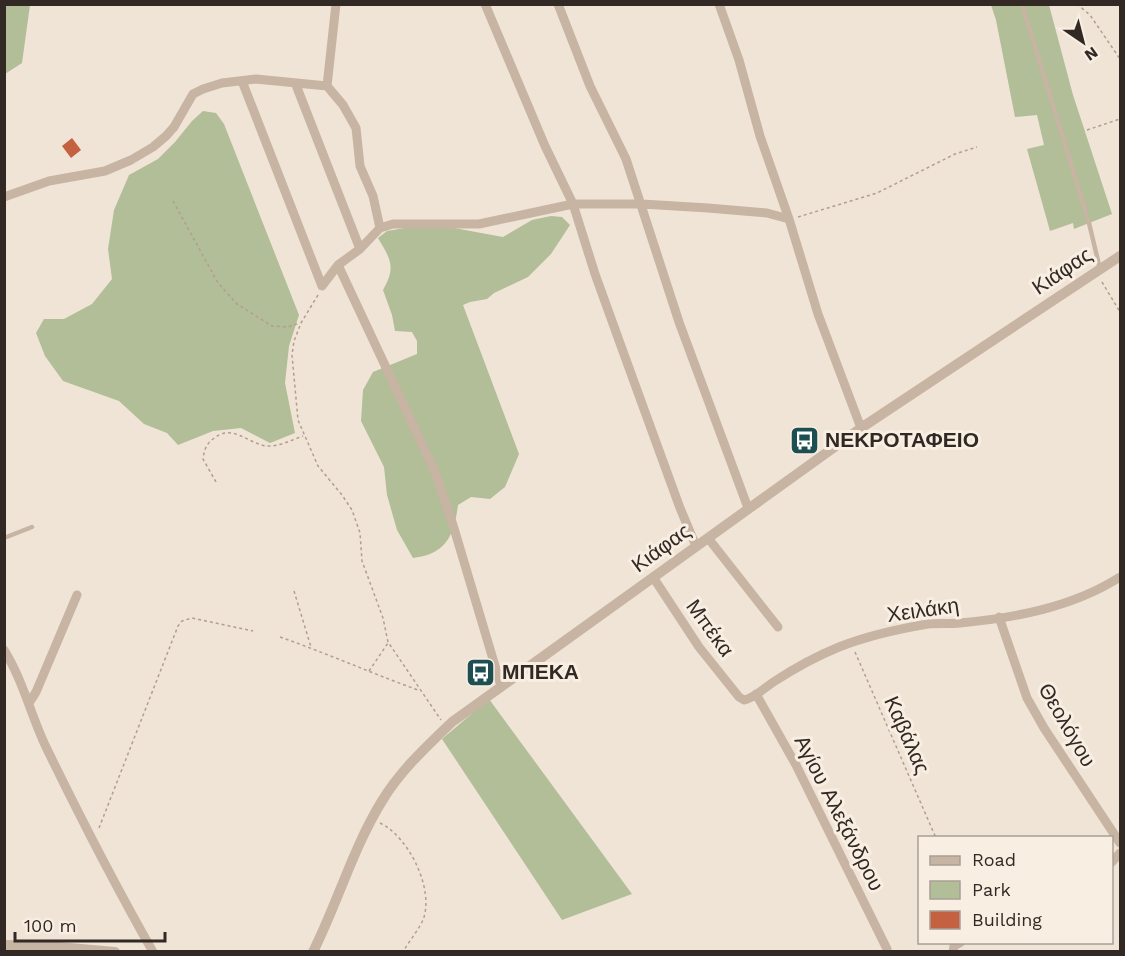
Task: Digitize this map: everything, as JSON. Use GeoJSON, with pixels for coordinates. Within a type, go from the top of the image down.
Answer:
{"type":"FeatureCollection","features":[{"type":"Feature","properties":{"kind":"street"},"geometry":{"type":"LineString","coordinates":[[336,4],[327,86],[343,105],[356,128],[360,166],[373,196],[380,228]]}},
{"type":"Feature","properties":{"kind":"street"},"geometry":{"type":"LineString","coordinates":[[485,4],[545,146],[573,204],[614,326],[696,546]]}},
{"type":"Feature","properties":{"kind":"street"},"geometry":{"type":"LineString","coordinates":[[558,4],[591,86],[626,159],[679,322],[748,508]]}},
{"type":"Feature","properties":{"kind":"street"},"geometry":{"type":"LineString","coordinates":[[719,4],[739,60],[760,136],[789,219],[818,314],[861,428]]}},
{"type":"Feature","properties":{"kind":"street"},"geometry":{"type":"LineString","coordinates":[[4,197],[49,181],[105,171],[131,160],[166,136],[174,127],[193,94],[203,88],[222,82],[242,81],[273,81],[327,86]]}},
{"type":"Feature","properties":{"kind":"street"},"geometry":{"type":"LineString","coordinates":[[242,81],[322,285],[338,265],[360,249],[380,228],[393,225],[479,224],[573,204],[642,204],[767,213],[789,219]]}},
{"type":"Feature","properties":{"kind":"street"},"geometry":{"type":"LineString","coordinates":[[297,85],[360,249]]}},
{"type":"Feature","properties":{"kind":"street","name":"Κιάφας"},"geometry":{"type":"LineString","coordinates":[[313,951],[371,819],[393,784],[446,728],[501,686],[608,612],[653,577],[861,428],[1120,256]]}},
{"type":"Feature","properties":{"kind":"street"},"geometry":{"type":"LineString","coordinates":[[338,265],[435,472],[501,686]]}},
{"type":"Feature","properties":{"kind":"street"},"geometry":{"type":"LineString","coordinates":[[708,538],[778,627]]}},
{"type":"Feature","properties":{"kind":"street","name":"Μπέκα"},"geometry":{"type":"LineString","coordinates":[[653,577],[699,647],[739,698]]}},
{"type":"Feature","properties":{"kind":"street","name":"Χειλάκη"},"geometry":{"type":"LineString","coordinates":[[739,698],[747,700],[803,665],[851,643],[878,634],[930,624],[960,623],[999,617],[1064,604],[1092,593],[1120,577]]}},
{"type":"Feature","properties":{"kind":"street"},"geometry":{"type":"LineString","coordinates":[[29,703],[36,692],[77,596]]}},
{"type":"Feature","properties":{"kind":"street","name":"Θεολόγου"},"geometry":{"type":"LineString","coordinates":[[999,617],[1027,698],[1120,843]]}},
{"type":"Feature","properties":{"kind":"street"},"geometry":{"type":"LineString","coordinates":[[4,650],[42,737],[93,843],[153,951]]}},
{"type":"Feature","properties":{"kind":"street","name":"Αγίου Αλεξάνδρου"},"geometry":{"type":"LineString","coordinates":[[756,694],[796,765],[887,949]]}},
{"type":"Feature","properties":{"kind":"street"},"geometry":{"type":"LineString","coordinates":[[4,945],[115,951]]}},
{"type":"Feature","properties":{"kind":"lane"},"geometry":{"type":"LineString","coordinates":[[1022,4],[1089,223],[1098,270]]}},
{"type":"Feature","properties":{"kind":"lane"},"geometry":{"type":"LineString","coordinates":[[4,538],[32,527]]}},
{"type":"Feature","properties":{"kind":"path"},"geometry":{"type":"LineString","coordinates":[[1077,4],[1090,15],[1120,59]]}},
{"type":"Feature","properties":{"kind":"path"},"geometry":{"type":"LineString","coordinates":[[1087,130],[1120,118]]}},
{"type":"Feature","properties":{"kind":"path"},"geometry":{"type":"LineString","coordinates":[[789,219],[823,211],[877,193],[955,154],[977,147]]}},
{"type":"Feature","properties":{"kind":"path"},"geometry":{"type":"LineString","coordinates":[[173,201],[218,283],[237,304],[272,326],[288,327],[301,323]]}},
{"type":"Feature","properties":{"kind":"path"},"geometry":{"type":"LineString","coordinates":[[1098,270],[1120,312]]}},
{"type":"Feature","properties":{"kind":"path"},"geometry":{"type":"LineString","coordinates":[[322,285],[294,340],[292,355],[298,420],[318,466],[352,510],[360,533],[362,561],[383,618],[388,642],[446,728]]}},
{"type":"Feature","properties":{"kind":"path"},"geometry":{"type":"LineString","coordinates":[[216,482],[203,459],[209,442],[217,435],[225,432],[236,434],[264,446],[273,446],[304,435]]}},
{"type":"Feature","properties":{"kind":"path"},"geometry":{"type":"LineString","coordinates":[[294,591],[311,648]]}},
{"type":"Feature","properties":{"kind":"path"},"geometry":{"type":"LineString","coordinates":[[93,843],[178,626],[182,621],[192,618],[253,631]]}},
{"type":"Feature","properties":{"kind":"path"},"geometry":{"type":"LineString","coordinates":[[279,637],[419,690]]}},
{"type":"Feature","properties":{"kind":"path"},"geometry":{"type":"LineString","coordinates":[[369,672],[388,642]]}},
{"type":"Feature","properties":{"kind":"path","name":"Καβάλας"},"geometry":{"type":"LineString","coordinates":[[851,643],[936,836]]}},
{"type":"Feature","properties":{"kind":"path"},"geometry":{"type":"LineString","coordinates":[[371,819],[390,828],[408,849],[422,877],[425,904],[423,919],[403,951]]}},
{"type":"Feature","properties":{"kind":"green space"},"geometry":{"type":"Polygon","coordinates":[[[5,4],[30,5],[22,63],[5,74],[5,4]]]}},
{"type":"Feature","properties":{"kind":"green space"},"geometry":{"type":"Polygon","coordinates":[[[991,5],[1049,5],[1073,95],[1112,214],[1074,229],[1073,223],[1050,231],[1027,149],[1044,145],[1037,115],[1015,117],[991,5]]]}},
{"type":"Feature","properties":{"kind":"green space"},"geometry":{"type":"Polygon","coordinates":[[[203,111],[216,113],[224,124],[299,315],[289,346],[285,383],[295,433],[270,443],[241,428],[213,431],[178,445],[167,433],[144,424],[119,401],[63,381],[45,356],[36,333],[44,319],[64,319],[92,304],[112,279],[108,249],[114,210],[129,175],[158,159],[203,111]]]}},
{"type":"Feature","properties":{"kind":"green space"},"geometry":{"type":"Polygon","coordinates":[[[551,216],[562,217],[570,225],[551,254],[528,277],[494,293],[487,299],[463,305],[519,454],[505,487],[490,499],[471,497],[458,505],[451,534],[441,548],[424,556],[413,558],[397,530],[387,495],[384,467],[361,421],[363,390],[373,372],[417,354],[417,341],[412,332],[395,331],[383,290],[390,275],[389,258],[378,238],[387,231],[411,227],[454,228],[503,237],[532,220],[551,216]]]}},
{"type":"Feature","properties":{"kind":"green space"},"geometry":{"type":"Polygon","coordinates":[[[489,699],[632,894],[562,920],[442,739],[489,699]]]}},
{"type":"Feature","properties":{"kind":"building"},"geometry":{"type":"Polygon","coordinates":[[[72,138],[81,150],[71,158],[62,146],[72,138]]]}},
{"type":"Feature","properties":{"kind":"place","name":"ΝΕΚΡΟΤΑΦΕΙΟ"},"geometry":{"type":"Point","coordinates":[804,440]}},
{"type":"Feature","properties":{"kind":"place","name":"ΜΠΕΚΑ"},"geometry":{"type":"Point","coordinates":[481,672]}}]}
